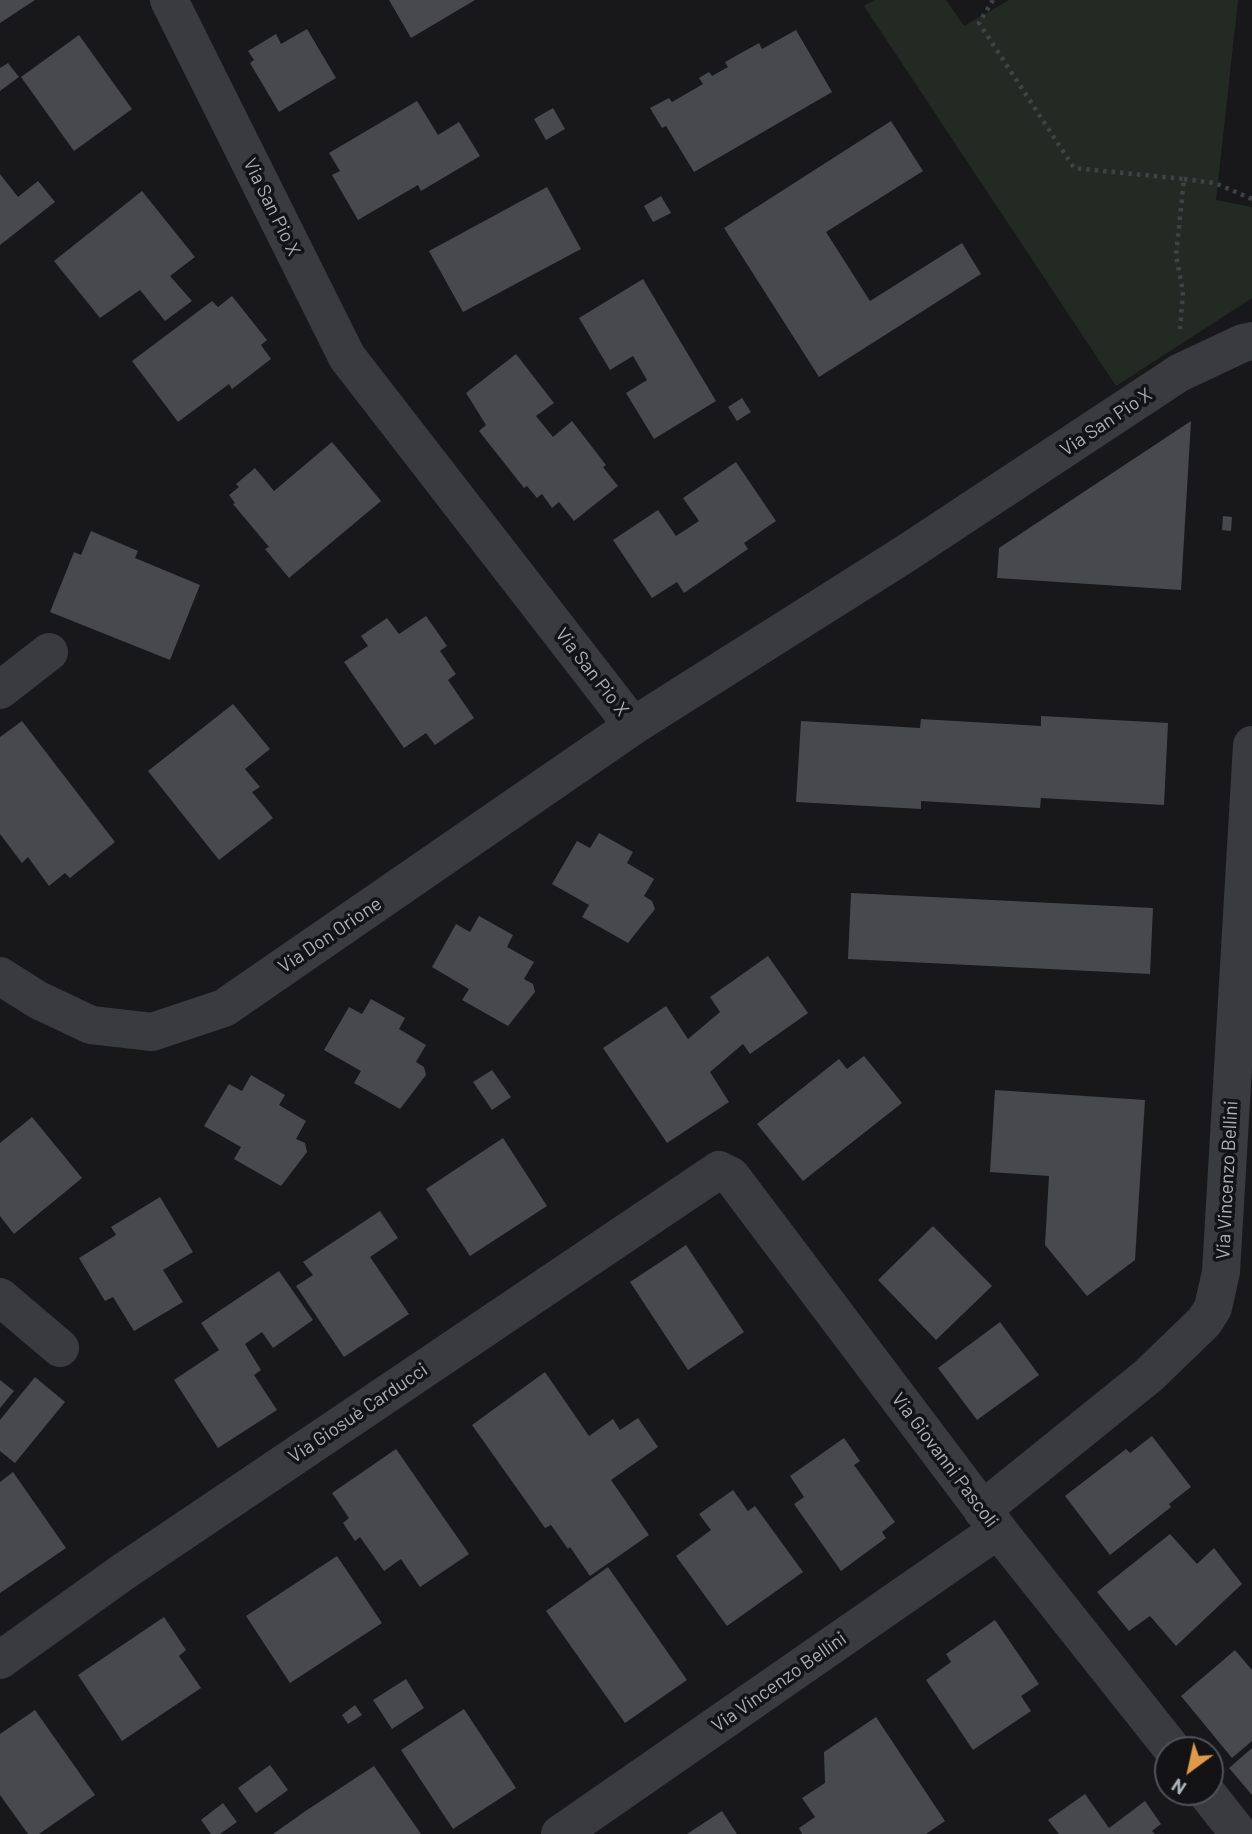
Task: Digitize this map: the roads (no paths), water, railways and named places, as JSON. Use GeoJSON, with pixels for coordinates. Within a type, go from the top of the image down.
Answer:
{"type":"FeatureCollection","features":[{"type":"Feature","properties":{"kind":"street","name":"Via San Pio X"},"geometry":{"type":"LineString","coordinates":[[169,0],[346,357],[634,726],[905,554],[1178,373],[1252,341]]}},
{"type":"Feature","properties":{"kind":"street"},"geometry":{"type":"LineString","coordinates":[[0,690],[49,652]]}},
{"type":"Feature","properties":{"kind":"street","name":"Via Don Orione"},"geometry":{"type":"LineString","coordinates":[[0,976],[38,1000],[91,1025],[152,1032],[224,1008],[634,726]]}},
{"type":"Feature","properties":{"kind":"street","name":"Via Vincenzo Bellini"},"geometry":{"type":"LineString","coordinates":[[560,1834],[990,1520],[1148,1377],[1204,1322],[1213,1308],[1221,1272],[1252,745]]}},
{"type":"Feature","properties":{"kind":"street","name":"Via Giovanni Pascoli"},"geometry":{"type":"LineString","coordinates":[[719,1170],[731,1176],[990,1520],[1162,1736]]}},
{"type":"Feature","properties":{"kind":"street","name":"Via Giosuè Carducci"},"geometry":{"type":"LineString","coordinates":[[0,1661],[135,1564],[719,1170]]}},
{"type":"Feature","properties":{"kind":"street"},"geometry":{"type":"LineString","coordinates":[[0,1297],[60,1348]]}},
{"type":"Feature","properties":{"kind":"street"},"geometry":{"type":"LineString","coordinates":[[1217,1806],[1239,1834]]}}]}
